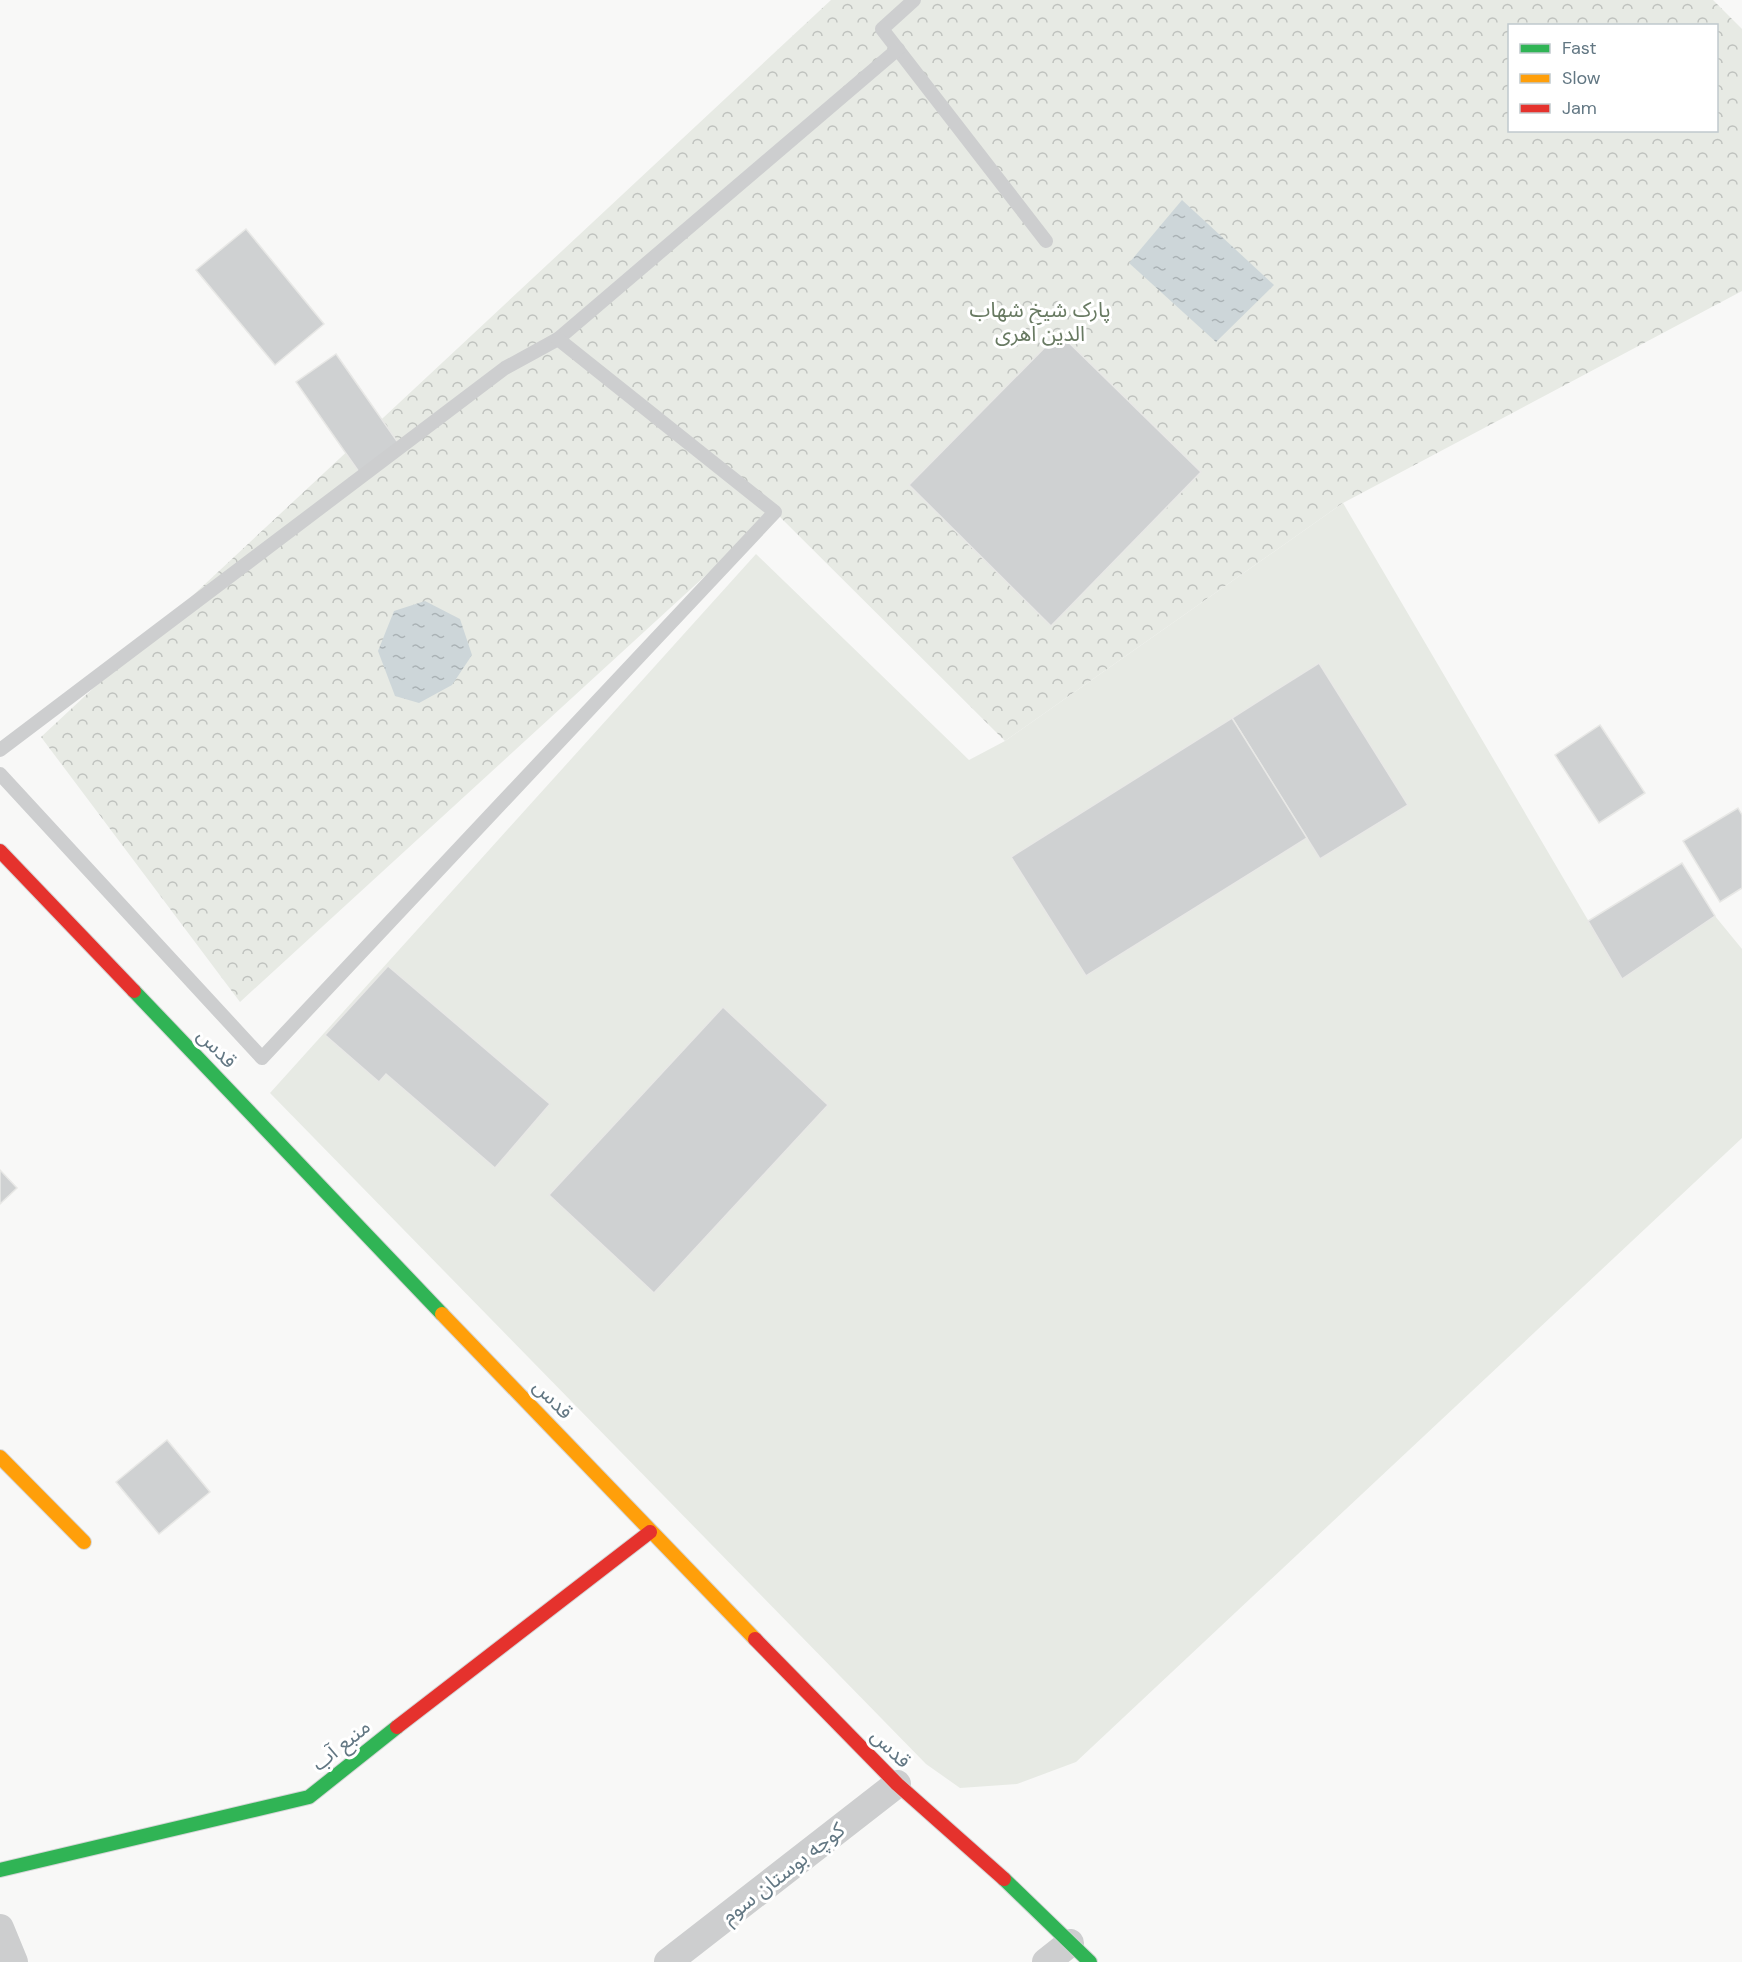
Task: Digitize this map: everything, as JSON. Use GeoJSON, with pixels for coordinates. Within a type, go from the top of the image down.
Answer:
{"type":"FeatureCollection","features":[{"type":"Feature","properties":{"kind":"street","name":"قدس"},"geometry":{"type":"LineString","coordinates":[[0,851],[650,1532],[897,1784],[995,1871],[1080,1952]]}},
{"type":"Feature","properties":{"kind":"street"},"geometry":{"type":"LineString","coordinates":[[0,1457],[84,1542]]}},
{"type":"Feature","properties":{"kind":"street","name":"منبع آب"},"geometry":{"type":"LineString","coordinates":[[0,1870],[309,1797],[423,1706],[650,1532]]}},
{"type":"Feature","properties":{"kind":"street","name":"کوچه بوستان سوم"},"geometry":{"type":"LineString","coordinates":[[668,1962],[897,1784]]}},
{"type":"Feature","properties":{"kind":"street"},"geometry":{"type":"LineString","coordinates":[[0,1928],[14,1962]]}},
{"type":"Feature","properties":{"kind":"street"},"geometry":{"type":"LineString","coordinates":[[1046,1962],[1080,1952]]}},
{"type":"Feature","properties":{"kind":"lane"},"geometry":{"type":"LineString","coordinates":[[914,0],[882,29],[1046,241]]}},
{"type":"Feature","properties":{"kind":"lane"},"geometry":{"type":"LineString","coordinates":[[0,750],[505,368],[558,339],[898,49]]}},
{"type":"Feature","properties":{"kind":"lane"},"geometry":{"type":"LineString","coordinates":[[0,774],[262,1058],[775,512],[558,339]]}},
{"type":"Feature","properties":{"kind":"green space","name":"پارک شیخ شهاب الدین اهری"},"geometry":{"type":"Polygon","coordinates":[[[831,0],[1713,0],[1742,29],[1742,291],[1343,503],[1005,741],[775,512],[240,1002],[41,737],[831,0]]]}},
{"type":"Feature","properties":{"kind":"green space"},"geometry":{"type":"Polygon","coordinates":[[[1343,503],[1622,978],[1715,916],[1742,949],[1742,1138],[1076,1762],[1017,1784],[960,1788],[926,1764],[270,1093],[756,554],[969,760],[1005,741],[1343,503]]]}},
{"type":"Feature","properties":{"kind":"water"},"geometry":{"type":"Polygon","coordinates":[[[1182,200],[1274,285],[1216,342],[1129,263],[1182,200]]]}},
{"type":"Feature","properties":{"kind":"water"},"geometry":{"type":"Polygon","coordinates":[[[425,601],[460,619],[472,655],[452,685],[419,703],[395,696],[378,651],[394,611],[425,601]]]}},
{"type":"Feature","properties":{"kind":"building"},"geometry":{"type":"Polygon","coordinates":[[[246,229],[324,324],[275,365],[196,270],[246,229]]]}},
{"type":"Feature","properties":{"kind":"building"},"geometry":{"type":"Polygon","coordinates":[[[1059,333],[1201,472],[1051,626],[909,485],[1059,333]]]}},
{"type":"Feature","properties":{"kind":"building"},"geometry":{"type":"Polygon","coordinates":[[[336,354],[399,444],[359,472],[296,382],[336,354]]]}},
{"type":"Feature","properties":{"kind":"building"},"geometry":{"type":"Polygon","coordinates":[[[1319,663],[1408,805],[1320,859],[1232,718],[1319,663]]]}},
{"type":"Feature","properties":{"kind":"building"},"geometry":{"type":"Polygon","coordinates":[[[1232,718],[1307,838],[1086,976],[1011,857],[1232,718]]]}},
{"type":"Feature","properties":{"kind":"building"},"geometry":{"type":"Polygon","coordinates":[[[1600,725],[1645,793],[1599,823],[1555,755],[1600,725]]]}},
{"type":"Feature","properties":{"kind":"building"},"geometry":{"type":"Polygon","coordinates":[[[1738,808],[1742,815],[1742,888],[1720,902],[1683,841],[1738,808]]]}},
{"type":"Feature","properties":{"kind":"building"},"geometry":{"type":"Polygon","coordinates":[[[1682,863],[1715,916],[1622,979],[1588,921],[1682,863]]]}},
{"type":"Feature","properties":{"kind":"building"},"geometry":{"type":"Polygon","coordinates":[[[388,966],[550,1104],[495,1168],[386,1074],[379,1082],[325,1035],[388,966]]]}},
{"type":"Feature","properties":{"kind":"building"},"geometry":{"type":"Polygon","coordinates":[[[723,1007],[828,1105],[654,1293],[549,1195],[723,1007]]]}},
{"type":"Feature","properties":{"kind":"building"},"geometry":{"type":"Polygon","coordinates":[[[0,1170],[17,1188],[0,1204],[0,1170]]]}},
{"type":"Feature","properties":{"kind":"building"},"geometry":{"type":"Polygon","coordinates":[[[167,1440],[210,1492],[159,1534],[116,1482],[167,1440]]]}},
{"type":"Feature","properties":{"kind":"traffic: fast"},"geometry":{"type":"LineString","coordinates":[[134,991],[442,1314]]}},
{"type":"Feature","properties":{"kind":"traffic: fast"},"geometry":{"type":"LineString","coordinates":[[0,1870],[309,1797],[397,1727]]}},
{"type":"Feature","properties":{"kind":"traffic: fast"},"geometry":{"type":"LineString","coordinates":[[1004,1879],[1090,1962]]}},
{"type":"Feature","properties":{"kind":"traffic: slow"},"geometry":{"type":"LineString","coordinates":[[442,1314],[755,1639]]}},
{"type":"Feature","properties":{"kind":"traffic: slow"},"geometry":{"type":"LineString","coordinates":[[0,1457],[84,1542]]}},
{"type":"Feature","properties":{"kind":"traffic: jam"},"geometry":{"type":"LineString","coordinates":[[0,851],[134,991]]}},
{"type":"Feature","properties":{"kind":"traffic: jam"},"geometry":{"type":"LineString","coordinates":[[397,1727],[650,1532]]}},
{"type":"Feature","properties":{"kind":"traffic: jam"},"geometry":{"type":"LineString","coordinates":[[755,1639],[897,1784],[1004,1879]]}}]}
